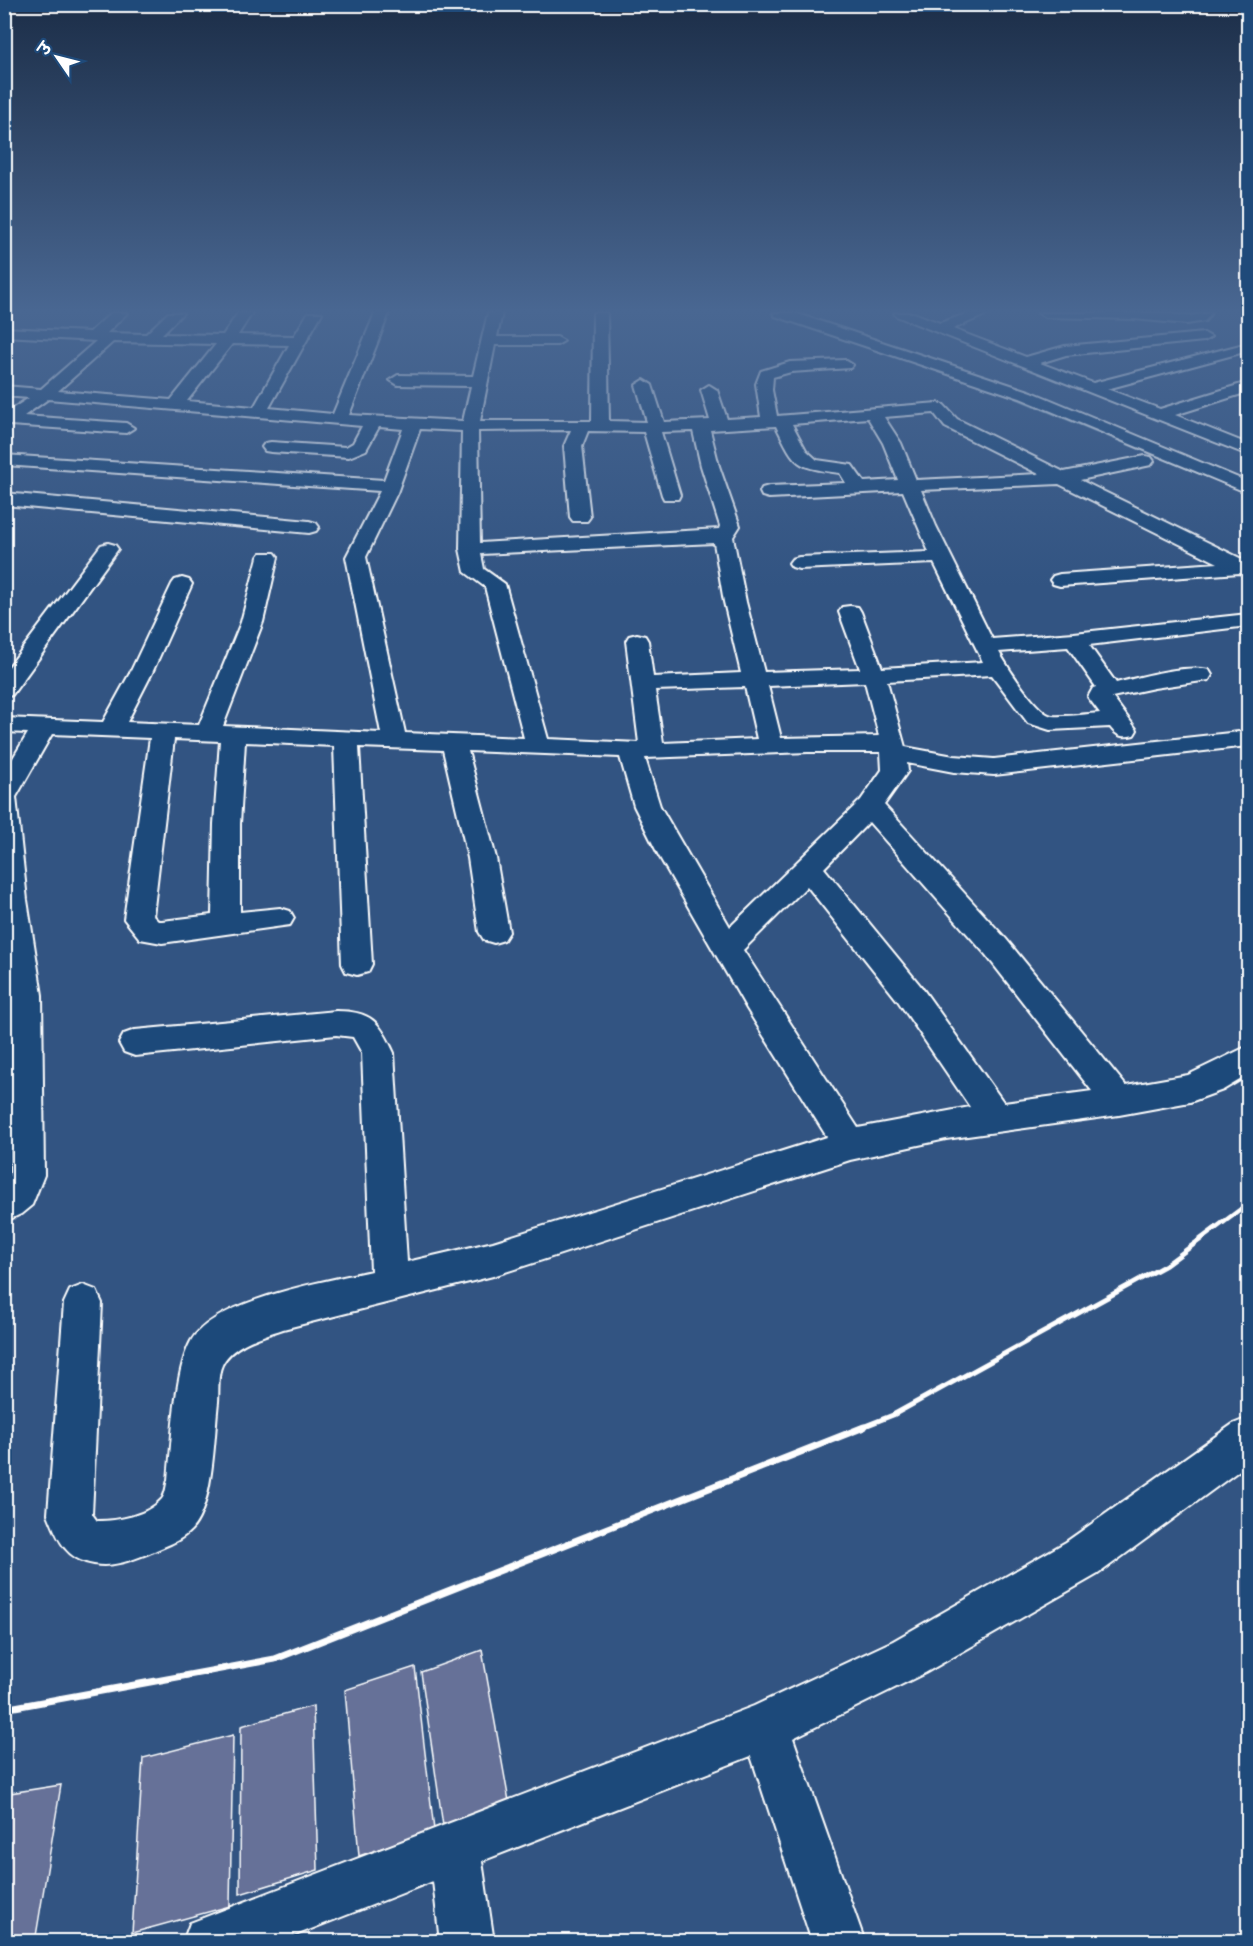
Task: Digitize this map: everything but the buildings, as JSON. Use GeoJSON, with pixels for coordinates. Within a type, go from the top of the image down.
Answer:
{"type":"FeatureCollection","features":[{"type":"Feature","properties":{"kind":"street"},"geometry":{"type":"LineString","coordinates":[[6,421],[31,404]]}},
{"type":"Feature","properties":{"kind":"street"},"geometry":{"type":"LineString","coordinates":[[162,404],[373,422],[470,426],[601,427],[720,425],[938,408],[951,423],[1246,568]]}},
{"type":"Feature","properties":{"kind":"street"},"geometry":{"type":"LineString","coordinates":[[259,412],[264,404]]}},
{"type":"Feature","properties":{"kind":"street"},"geometry":{"type":"LineString","coordinates":[[339,419],[345,404]]}},
{"type":"Feature","properties":{"kind":"street"},"geometry":{"type":"LineString","coordinates":[[474,404],[470,426],[470,549],[475,572],[495,584],[538,746]]}},
{"type":"Feature","properties":{"kind":"street"},"geometry":{"type":"LineString","coordinates":[[600,404],[601,427]]}},
{"type":"Feature","properties":{"kind":"street"},"geometry":{"type":"LineString","coordinates":[[648,404],[671,495]]}},
{"type":"Feature","properties":{"kind":"street"},"geometry":{"type":"LineString","coordinates":[[714,404],[720,425]]}},
{"type":"Feature","properties":{"kind":"street"},"geometry":{"type":"LineString","coordinates":[[770,404],[776,420],[808,462],[817,466],[846,469],[858,487]]}},
{"type":"Feature","properties":{"kind":"street"},"geometry":{"type":"LineString","coordinates":[[1015,404],[1248,505]]}},
{"type":"Feature","properties":{"kind":"street"},"geometry":{"type":"LineString","coordinates":[[1047,404],[1248,488]]}},
{"type":"Feature","properties":{"kind":"street"},"geometry":{"type":"LineString","coordinates":[[1133,404],[1248,450]]}},
{"type":"Feature","properties":{"kind":"street"},"geometry":{"type":"LineString","coordinates":[[1159,414],[1193,404]]}},
{"type":"Feature","properties":{"kind":"street"},"geometry":{"type":"LineString","coordinates":[[872,412],[892,443],[941,557],[985,646],[1027,709],[1042,722],[1116,719]]}},
{"type":"Feature","properties":{"kind":"street"},"geometry":{"type":"LineString","coordinates":[[6,421],[126,428]]}},
{"type":"Feature","properties":{"kind":"street"},"geometry":{"type":"LineString","coordinates":[[271,447],[349,453],[360,446],[373,422]]}},
{"type":"Feature","properties":{"kind":"street"},"geometry":{"type":"LineString","coordinates":[[395,741],[356,557],[391,486],[413,424]]}},
{"type":"Feature","properties":{"kind":"street"},"geometry":{"type":"LineString","coordinates":[[470,549],[642,542],[723,536],[730,530],[730,526],[710,466],[700,425]]}},
{"type":"Feature","properties":{"kind":"street"},"geometry":{"type":"LineString","coordinates":[[580,517],[573,446],[581,426]]}},
{"type":"Feature","properties":{"kind":"street"},"geometry":{"type":"LineString","coordinates":[[4,460],[391,486]]}},
{"type":"Feature","properties":{"kind":"street"},"geometry":{"type":"LineString","coordinates":[[769,492],[1062,478],[1145,461]]}},
{"type":"Feature","properties":{"kind":"street"},"geometry":{"type":"LineString","coordinates":[[4,499],[309,527]]}},
{"type":"Feature","properties":{"kind":"street"},"geometry":{"type":"LineString","coordinates":[[723,536],[735,602],[771,746]]}},
{"type":"Feature","properties":{"kind":"street"},"geometry":{"type":"LineString","coordinates":[[4,690],[108,549]]}},
{"type":"Feature","properties":{"kind":"street"},"geometry":{"type":"LineString","coordinates":[[226,925],[227,824],[220,735],[268,557]]}},
{"type":"Feature","properties":{"kind":"street"},"geometry":{"type":"LineString","coordinates":[[799,563],[941,557]]}},
{"type":"Feature","properties":{"kind":"street"},"geometry":{"type":"LineString","coordinates":[[1060,580],[1246,568]]}},
{"type":"Feature","properties":{"kind":"street"},"geometry":{"type":"LineString","coordinates":[[111,730],[141,673],[182,584]]}},
{"type":"Feature","properties":{"kind":"street"},"geometry":{"type":"LineString","coordinates":[[727,948],[870,806],[895,771],[892,749],[873,674],[850,612]]}},
{"type":"Feature","properties":{"kind":"street"},"geometry":{"type":"LineString","coordinates":[[985,646],[1074,640],[1248,620]]}},
{"type":"Feature","properties":{"kind":"street"},"geometry":{"type":"LineString","coordinates":[[1074,640],[1109,690]]}},
{"type":"Feature","properties":{"kind":"street"},"geometry":{"type":"LineString","coordinates":[[637,641],[644,684],[641,750],[647,806],[673,856],[727,948],[850,1144]]}},
{"type":"Feature","properties":{"kind":"street"},"geometry":{"type":"LineString","coordinates":[[644,684],[998,668]]}},
{"type":"Feature","properties":{"kind":"street"},"geometry":{"type":"LineString","coordinates":[[1143,751],[1100,698],[1101,693],[1201,675]]}},
{"type":"Feature","properties":{"kind":"street"},"geometry":{"type":"LineString","coordinates":[[4,725],[641,750],[771,746],[892,749],[965,765],[994,767],[1248,739]]}},
{"type":"Feature","properties":{"kind":"street"},"geometry":{"type":"LineString","coordinates":[[4,1206],[16,1199],[25,1188],[27,1175],[16,1020],[27,995],[11,930],[4,797],[44,727]]}},
{"type":"Feature","properties":{"kind":"street"},"geometry":{"type":"LineString","coordinates":[[163,732],[138,919],[150,931],[162,932],[280,918]]}},
{"type":"Feature","properties":{"kind":"street"},"geometry":{"type":"LineString","coordinates":[[346,739],[357,964]]}},
{"type":"Feature","properties":{"kind":"street"},"geometry":{"type":"LineString","coordinates":[[454,743],[482,858],[494,932]]}},
{"type":"Feature","properties":{"kind":"street"},"geometry":{"type":"LineString","coordinates":[[870,806],[996,947],[1119,1101]]}},
{"type":"Feature","properties":{"kind":"street"},"geometry":{"type":"LineString","coordinates":[[807,867],[909,993],[995,1117]]}},
{"type":"Feature","properties":{"kind":"street"},"geometry":{"type":"LineString","coordinates":[[135,1043],[336,1023],[351,1022],[363,1026],[378,1053],[390,1284]]}},
{"type":"Feature","properties":{"kind":"street"},"geometry":{"type":"LineString","coordinates":[[82,1303],[70,1514],[75,1530],[87,1541],[102,1545],[159,1527],[176,1515],[185,1498],[189,1480],[201,1368],[206,1353],[238,1326],[283,1310],[493,1259],[850,1144],[888,1135],[995,1117],[1119,1101],[1190,1088],[1211,1080],[1248,1059]]}},
{"type":"Feature","properties":{"kind":"street"},"geometry":{"type":"LineString","coordinates":[[209,1941],[765,1726],[909,1657],[1082,1558],[1248,1439]]}},
{"type":"Feature","properties":{"kind":"street"},"geometry":{"type":"LineString","coordinates":[[765,1726],[839,1941]]}},
{"type":"Feature","properties":{"kind":"street"},"geometry":{"type":"LineString","coordinates":[[454,1847],[467,1941]]}},
{"type":"Feature","properties":{"kind":"waterway"},"geometry":{"type":"LineString","coordinates":[[1032,404],[1207,476]]}},
{"type":"Feature","properties":{"kind":"railway"},"geometry":{"type":"LineString","coordinates":[[860,1428],[893,1415],[1166,1265],[1248,1204]]}},
{"type":"Feature","properties":{"kind":"railway"},"geometry":{"type":"LineString","coordinates":[[4,1709],[275,1659],[864,1427]]}}]}
